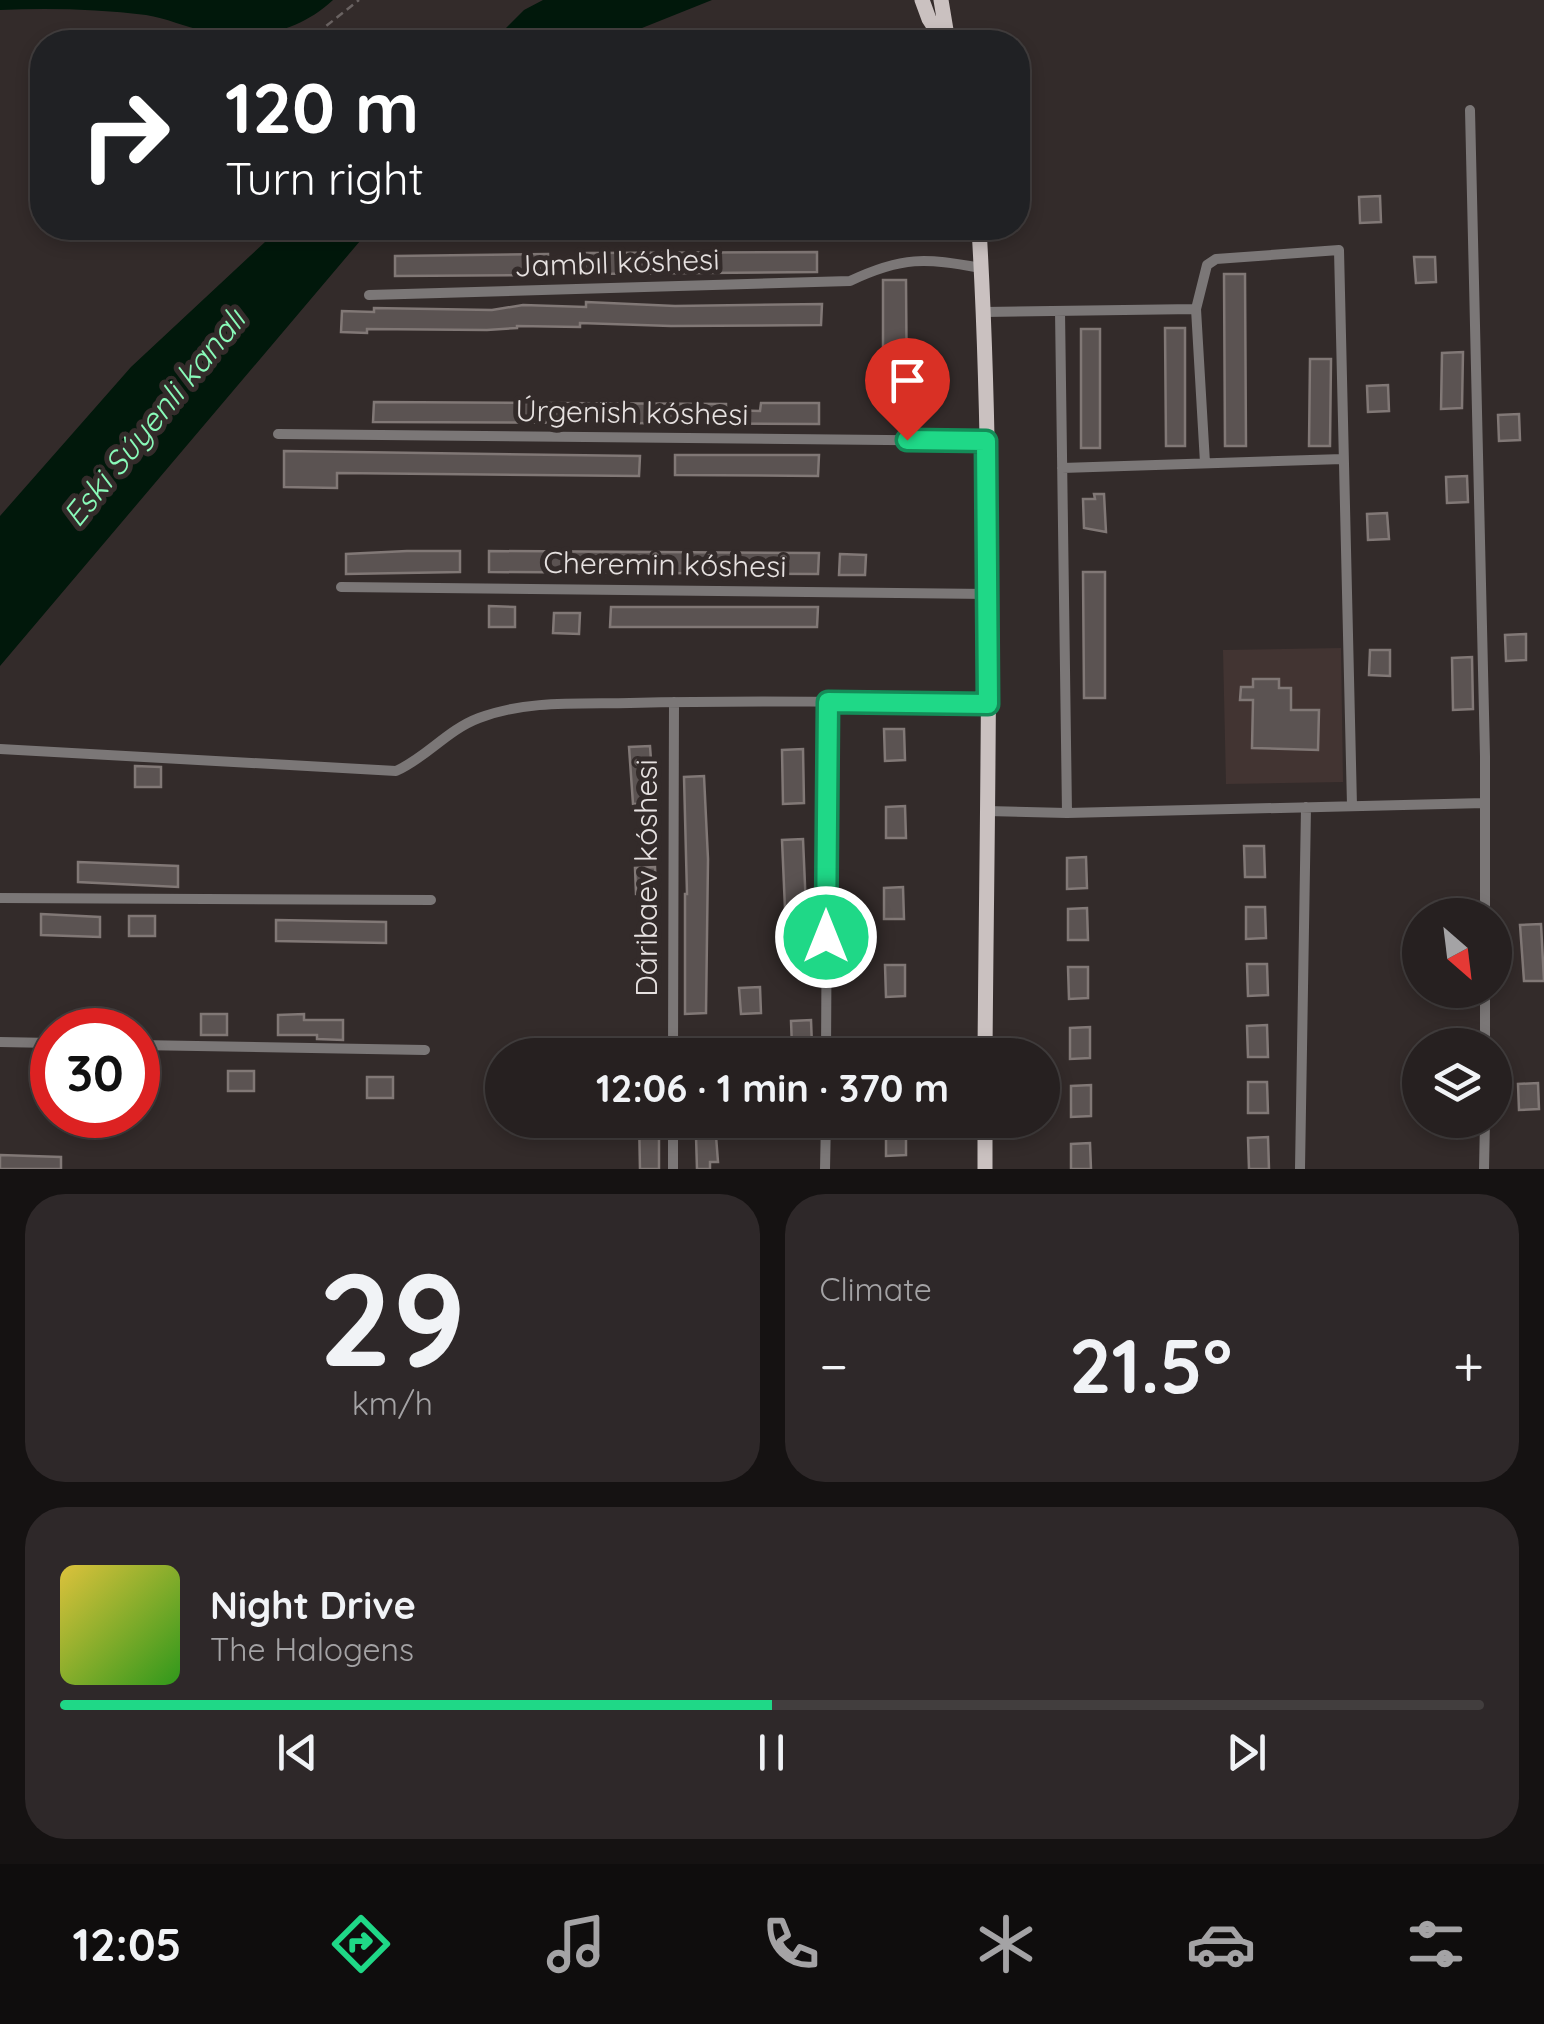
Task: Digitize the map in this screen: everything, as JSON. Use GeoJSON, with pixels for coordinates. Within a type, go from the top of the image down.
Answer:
{"type":"FeatureCollection","features":[{"type":"Feature","properties":{"kind":"main road"},"geometry":{"type":"LineString","coordinates":[[922,0],[939,30]]}},
{"type":"Feature","properties":{"kind":"main road"},"geometry":{"type":"LineString","coordinates":[[941,0],[945,30]]}},
{"type":"Feature","properties":{"kind":"main road"},"geometry":{"type":"LineString","coordinates":[[980,240],[988,594],[985,1038]]}},
{"type":"Feature","properties":{"kind":"main road"},"geometry":{"type":"LineString","coordinates":[[984,1169],[985,1138]]}},
{"type":"Feature","properties":{"kind":"street"},"geometry":{"type":"LineString","coordinates":[[1470,110],[1485,898]]}},
{"type":"Feature","properties":{"kind":"street"},"geometry":{"type":"LineString","coordinates":[[1205,463],[1196,309],[1207,265],[1216,259],[1338,250],[1352,806]]}},
{"type":"Feature","properties":{"kind":"street","name":"Jambıl kóshesi"},"geometry":{"type":"LineString","coordinates":[[369,295],[850,281],[884,264],[928,258],[981,268]]}},
{"type":"Feature","properties":{"kind":"street"},"geometry":{"type":"LineString","coordinates":[[984,312],[1196,309]]}},
{"type":"Feature","properties":{"kind":"street"},"geometry":{"type":"LineString","coordinates":[[1060,311],[1067,813]]}},
{"type":"Feature","properties":{"kind":"street","name":"Úrgenish kóshesi"},"geometry":{"type":"LineString","coordinates":[[278,434],[986,441]]}},
{"type":"Feature","properties":{"kind":"street"},"geometry":{"type":"LineString","coordinates":[[1062,468],[1344,459]]}},
{"type":"Feature","properties":{"kind":"street","name":"Cheremin kóshesi"},"geometry":{"type":"LineString","coordinates":[[341,587],[988,594]]}},
{"type":"Feature","properties":{"kind":"street","name":"Dáribaev kóshesi"},"geometry":{"type":"LineString","coordinates":[[672,1038],[674,702]]}},
{"type":"Feature","properties":{"kind":"street"},"geometry":{"type":"LineString","coordinates":[[826,1038],[828,702]]}},
{"type":"Feature","properties":{"kind":"street"},"geometry":{"type":"LineString","coordinates":[[0,749],[396,772],[414,764],[449,734],[479,718],[532,705],[988,704]]}},
{"type":"Feature","properties":{"kind":"street"},"geometry":{"type":"LineString","coordinates":[[987,811],[1067,813],[1485,803]]}},
{"type":"Feature","properties":{"kind":"street"},"geometry":{"type":"LineString","coordinates":[[1300,1169],[1306,808]]}},
{"type":"Feature","properties":{"kind":"street"},"geometry":{"type":"LineString","coordinates":[[0,898],[431,900]]}},
{"type":"Feature","properties":{"kind":"street"},"geometry":{"type":"LineString","coordinates":[[0,1042],[30,1043]]}},
{"type":"Feature","properties":{"kind":"street"},"geometry":{"type":"LineString","coordinates":[[160,1045],[425,1050]]}},
{"type":"Feature","properties":{"kind":"street"},"geometry":{"type":"LineString","coordinates":[[673,1138],[673,1169]]}},
{"type":"Feature","properties":{"kind":"street"},"geometry":{"type":"LineString","coordinates":[[825,1169],[826,1138]]}},
{"type":"Feature","properties":{"kind":"street"},"geometry":{"type":"LineString","coordinates":[[1484,1169],[1485,1138]]}},
{"type":"Feature","properties":{"kind":"path"},"geometry":{"type":"LineString","coordinates":[[321,30],[359,0]]}},
{"type":"Feature","properties":{"kind":"shaded area"},"geometry":{"type":"Polygon","coordinates":[[[1341,648],[1343,782],[1226,784],[1223,650],[1341,648]]]}},
{"type":"Feature","properties":{"kind":"water"},"geometry":{"type":"Polygon","coordinates":[[[0,0],[333,0],[304,20],[280,30],[202,30],[128,13],[0,10],[0,0]]]}},
{"type":"Feature","properties":{"kind":"water"},"geometry":{"type":"Polygon","coordinates":[[[543,0],[712,0],[637,30],[504,30],[524,10],[543,0]]]}},
{"type":"Feature","properties":{"kind":"water","name":"Eski Súyenli kanalı"},"geometry":{"type":"Polygon","coordinates":[[[267,240],[361,240],[0,666],[0,516],[131,367],[267,240]]]}},
{"type":"Feature","properties":{"kind":"building"},"geometry":{"type":"Polygon","coordinates":[[[1380,196],[1381,222],[1360,223],[1359,197],[1380,196]]]}},
{"type":"Feature","properties":{"kind":"building"},"geometry":{"type":"Polygon","coordinates":[[[817,252],[817,272],[581,274],[581,253],[817,252]]]}},
{"type":"Feature","properties":{"kind":"building"},"geometry":{"type":"Polygon","coordinates":[[[548,254],[548,275],[395,276],[395,256],[548,254]]]}},
{"type":"Feature","properties":{"kind":"building"},"geometry":{"type":"Polygon","coordinates":[[[1414,257],[1435,257],[1436,282],[1416,283],[1414,257]]]}},
{"type":"Feature","properties":{"kind":"building"},"geometry":{"type":"Polygon","coordinates":[[[1224,274],[1245,274],[1246,446],[1225,446],[1224,274]]]}},
{"type":"Feature","properties":{"kind":"building"},"geometry":{"type":"Polygon","coordinates":[[[883,280],[906,280],[907,411],[883,411],[883,280]]]}},
{"type":"Feature","properties":{"kind":"building"},"geometry":{"type":"Polygon","coordinates":[[[586,302],[675,306],[822,304],[821,325],[580,323],[580,327],[341,332],[342,311],[492,310],[523,305],[586,307],[586,302]]]}},
{"type":"Feature","properties":{"kind":"building"},"geometry":{"type":"Polygon","coordinates":[[[1165,328],[1185,328],[1185,446],[1166,446],[1165,328]]]}},
{"type":"Feature","properties":{"kind":"building"},"geometry":{"type":"Polygon","coordinates":[[[1081,329],[1100,329],[1100,448],[1081,448],[1081,329]]]}},
{"type":"Feature","properties":{"kind":"building"},"geometry":{"type":"Polygon","coordinates":[[[1463,352],[1462,408],[1441,409],[1442,353],[1463,352]]]}},
{"type":"Feature","properties":{"kind":"building"},"geometry":{"type":"Polygon","coordinates":[[[1310,359],[1331,359],[1330,446],[1309,446],[1310,359]]]}},
{"type":"Feature","properties":{"kind":"building"},"geometry":{"type":"Polygon","coordinates":[[[1388,385],[1389,411],[1368,412],[1367,386],[1388,385]]]}},
{"type":"Feature","properties":{"kind":"building"},"geometry":{"type":"Polygon","coordinates":[[[374,402],[726,404],[726,410],[760,411],[761,403],[819,403],[819,424],[373,422],[374,402]]]}},
{"type":"Feature","properties":{"kind":"building"},"geometry":{"type":"Polygon","coordinates":[[[1519,414],[1520,440],[1499,441],[1498,415],[1519,414]]]}},
{"type":"Feature","properties":{"kind":"building"},"geometry":{"type":"Polygon","coordinates":[[[284,451],[640,456],[639,476],[337,473],[337,488],[284,487],[284,451]]]}},
{"type":"Feature","properties":{"kind":"building"},"geometry":{"type":"Polygon","coordinates":[[[675,455],[819,455],[818,476],[675,475],[675,455]]]}},
{"type":"Feature","properties":{"kind":"building"},"geometry":{"type":"Polygon","coordinates":[[[1467,476],[1468,502],[1447,503],[1446,477],[1467,476]]]}},
{"type":"Feature","properties":{"kind":"building"},"geometry":{"type":"Polygon","coordinates":[[[1094,494],[1104,494],[1106,532],[1084,528],[1083,499],[1095,499],[1094,494]]]}},
{"type":"Feature","properties":{"kind":"building"},"geometry":{"type":"Polygon","coordinates":[[[1387,513],[1389,539],[1368,540],[1367,514],[1387,513]]]}},
{"type":"Feature","properties":{"kind":"building"},"geometry":{"type":"Polygon","coordinates":[[[460,551],[460,572],[346,574],[346,554],[460,551]]]}},
{"type":"Feature","properties":{"kind":"building"},"geometry":{"type":"Polygon","coordinates":[[[489,551],[819,553],[818,574],[489,572],[489,551]]]}},
{"type":"Feature","properties":{"kind":"building"},"geometry":{"type":"Polygon","coordinates":[[[840,554],[866,555],[865,575],[839,575],[840,554]]]}},
{"type":"Feature","properties":{"kind":"building"},"geometry":{"type":"Polygon","coordinates":[[[1083,572],[1105,572],[1105,698],[1084,698],[1083,572]]]}},
{"type":"Feature","properties":{"kind":"building"},"geometry":{"type":"Polygon","coordinates":[[[489,606],[515,607],[515,627],[489,627],[489,606]]]}},
{"type":"Feature","properties":{"kind":"building"},"geometry":{"type":"Polygon","coordinates":[[[611,607],[818,607],[817,627],[610,627],[611,607]]]}},
{"type":"Feature","properties":{"kind":"building"},"geometry":{"type":"Polygon","coordinates":[[[554,613],[580,613],[579,634],[553,633],[554,613]]]}},
{"type":"Feature","properties":{"kind":"building"},"geometry":{"type":"Polygon","coordinates":[[[1526,634],[1526,660],[1506,661],[1505,635],[1526,634]]]}},
{"type":"Feature","properties":{"kind":"building"},"geometry":{"type":"Polygon","coordinates":[[[1370,650],[1390,650],[1390,676],[1369,675],[1370,650]]]}},
{"type":"Feature","properties":{"kind":"building"},"geometry":{"type":"Polygon","coordinates":[[[1472,657],[1473,709],[1453,710],[1452,658],[1472,657]]]}},
{"type":"Feature","properties":{"kind":"building"},"geometry":{"type":"Polygon","coordinates":[[[1253,679],[1279,679],[1279,688],[1291,688],[1291,710],[1319,710],[1318,750],[1252,748],[1253,700],[1240,700],[1241,687],[1253,687],[1253,679]]]}},
{"type":"Feature","properties":{"kind":"building"},"geometry":{"type":"Polygon","coordinates":[[[884,729],[904,729],[905,760],[885,761],[884,729]]]}},
{"type":"Feature","properties":{"kind":"building"},"geometry":{"type":"Polygon","coordinates":[[[650,746],[654,803],[633,804],[629,747],[650,746]]]}},
{"type":"Feature","properties":{"kind":"building"},"geometry":{"type":"Polygon","coordinates":[[[803,749],[804,803],[783,804],[782,750],[803,749]]]}},
{"type":"Feature","properties":{"kind":"building"},"geometry":{"type":"Polygon","coordinates":[[[135,766],[161,767],[161,787],[135,787],[135,766]]]}},
{"type":"Feature","properties":{"kind":"building"},"geometry":{"type":"Polygon","coordinates":[[[704,776],[708,859],[706,1013],[685,1014],[684,777],[704,776]]]}},
{"type":"Feature","properties":{"kind":"building"},"geometry":{"type":"Polygon","coordinates":[[[905,806],[906,838],[886,838],[886,807],[905,806]]]}},
{"type":"Feature","properties":{"kind":"building"},"geometry":{"type":"Polygon","coordinates":[[[803,839],[807,931],[786,932],[782,840],[803,839]]]}},
{"type":"Feature","properties":{"kind":"building"},"geometry":{"type":"Polygon","coordinates":[[[1244,846],[1264,846],[1265,877],[1245,877],[1244,846]]]}},
{"type":"Feature","properties":{"kind":"building"},"geometry":{"type":"Polygon","coordinates":[[[1086,857],[1087,888],[1067,889],[1067,858],[1086,857]]]}},
{"type":"Feature","properties":{"kind":"building"},"geometry":{"type":"Polygon","coordinates":[[[78,862],[178,866],[178,887],[78,882],[78,862]]]}},
{"type":"Feature","properties":{"kind":"building"},"geometry":{"type":"Polygon","coordinates":[[[655,867],[656,893],[636,894],[635,868],[655,867]]]}},
{"type":"Feature","properties":{"kind":"building"},"geometry":{"type":"Polygon","coordinates":[[[903,887],[904,919],[884,919],[884,888],[903,887]]]}},
{"type":"Feature","properties":{"kind":"building"},"geometry":{"type":"Polygon","coordinates":[[[1246,907],[1265,907],[1266,938],[1246,939],[1246,907]]]}},
{"type":"Feature","properties":{"kind":"building"},"geometry":{"type":"Polygon","coordinates":[[[1087,908],[1088,940],[1068,940],[1068,909],[1087,908]]]}},
{"type":"Feature","properties":{"kind":"building"},"geometry":{"type":"Polygon","coordinates":[[[41,914],[100,917],[100,937],[41,935],[41,914]]]}},
{"type":"Feature","properties":{"kind":"building"},"geometry":{"type":"Polygon","coordinates":[[[129,916],[155,916],[155,936],[129,936],[129,916]]]}},
{"type":"Feature","properties":{"kind":"building"},"geometry":{"type":"Polygon","coordinates":[[[276,920],[386,922],[386,943],[276,941],[276,920]]]}},
{"type":"Feature","properties":{"kind":"building"},"geometry":{"type":"Polygon","coordinates":[[[1541,924],[1544,981],[1524,981],[1520,925],[1541,924]]]}},
{"type":"Feature","properties":{"kind":"building"},"geometry":{"type":"Polygon","coordinates":[[[1247,964],[1267,964],[1268,995],[1248,996],[1247,964]]]}},
{"type":"Feature","properties":{"kind":"building"},"geometry":{"type":"Polygon","coordinates":[[[885,965],[905,965],[905,996],[886,997],[885,965]]]}},
{"type":"Feature","properties":{"kind":"building"},"geometry":{"type":"Polygon","coordinates":[[[1068,967],[1088,967],[1088,998],[1069,999],[1068,967]]]}},
{"type":"Feature","properties":{"kind":"building"},"geometry":{"type":"Polygon","coordinates":[[[760,987],[761,1013],[741,1014],[739,988],[760,987]]]}},
{"type":"Feature","properties":{"kind":"building"},"geometry":{"type":"Polygon","coordinates":[[[201,1014],[227,1014],[227,1035],[201,1035],[201,1014]]]}},
{"type":"Feature","properties":{"kind":"building"},"geometry":{"type":"Polygon","coordinates":[[[304,1014],[304,1020],[343,1020],[343,1040],[278,1035],[278,1015],[304,1014]]]}},
{"type":"Feature","properties":{"kind":"building"},"geometry":{"type":"Polygon","coordinates":[[[811,1020],[812,1038],[792,1038],[791,1021],[811,1020]]]}},
{"type":"Feature","properties":{"kind":"building"},"geometry":{"type":"Polygon","coordinates":[[[1267,1025],[1268,1057],[1248,1057],[1247,1026],[1267,1025]]]}},
{"type":"Feature","properties":{"kind":"building"},"geometry":{"type":"Polygon","coordinates":[[[1090,1027],[1090,1058],[1070,1059],[1070,1028],[1090,1027]]]}},
{"type":"Feature","properties":{"kind":"building"},"geometry":{"type":"Polygon","coordinates":[[[228,1071],[254,1071],[254,1091],[228,1091],[228,1071]]]}},
{"type":"Feature","properties":{"kind":"building"},"geometry":{"type":"Polygon","coordinates":[[[367,1077],[393,1077],[393,1098],[367,1098],[367,1077]]]}},
{"type":"Feature","properties":{"kind":"building"},"geometry":{"type":"Polygon","coordinates":[[[1248,1082],[1267,1082],[1268,1113],[1248,1113],[1248,1082]]]}},
{"type":"Feature","properties":{"kind":"building"},"geometry":{"type":"Polygon","coordinates":[[[1538,1083],[1539,1109],[1519,1110],[1518,1084],[1538,1083]]]}},
{"type":"Feature","properties":{"kind":"building"},"geometry":{"type":"Polygon","coordinates":[[[1091,1085],[1091,1116],[1071,1117],[1071,1086],[1091,1085]]]}},
{"type":"Feature","properties":{"kind":"building"},"geometry":{"type":"Polygon","coordinates":[[[1268,1137],[1269,1169],[1249,1169],[1248,1138],[1268,1137]]]}},
{"type":"Feature","properties":{"kind":"building"},"geometry":{"type":"Polygon","coordinates":[[[639,1138],[659,1138],[659,1169],[640,1169],[639,1138]]]}},
{"type":"Feature","properties":{"kind":"building"},"geometry":{"type":"Polygon","coordinates":[[[696,1138],[716,1138],[718,1162],[710,1162],[710,1169],[697,1169],[696,1138]]]}},
{"type":"Feature","properties":{"kind":"building"},"geometry":{"type":"Polygon","coordinates":[[[886,1138],[906,1138],[906,1155],[886,1156],[886,1138]]]}},
{"type":"Feature","properties":{"kind":"building"},"geometry":{"type":"Polygon","coordinates":[[[1090,1143],[1091,1169],[1071,1169],[1071,1144],[1090,1143]]]}},
{"type":"Feature","properties":{"kind":"building"},"geometry":{"type":"Polygon","coordinates":[[[0,1155],[61,1157],[61,1169],[0,1169],[0,1155]]]}},
{"type":"Feature","properties":{"kind":"route"},"geometry":{"type":"LineString","coordinates":[[826,937],[828,702],[988,704],[986,441],[907,440]]}}]}
